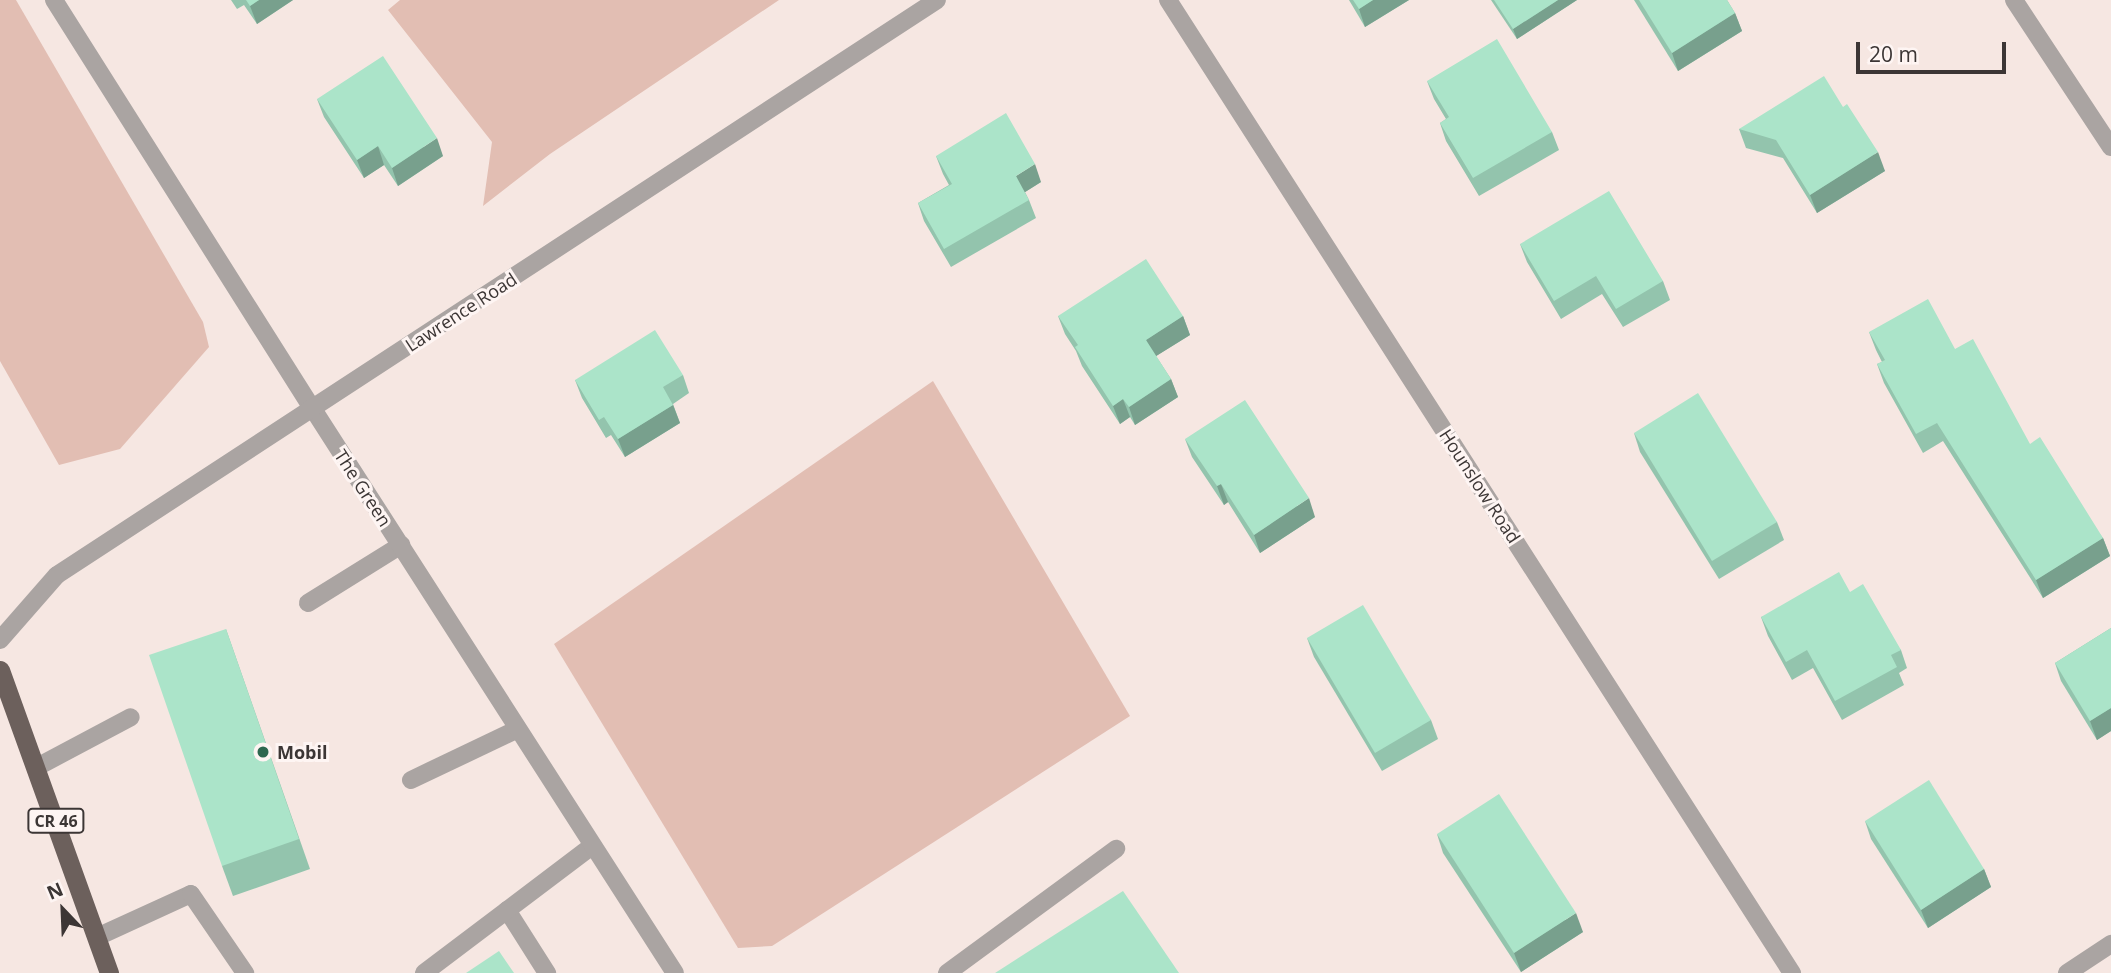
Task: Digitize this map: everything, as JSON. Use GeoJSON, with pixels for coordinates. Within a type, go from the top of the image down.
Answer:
{"type":"FeatureCollection","features":[{"type":"Feature","properties":{"kind":"highway","name":"CR 46"},"geometry":{"type":"LineString","coordinates":[[0,670],[109,973]]}},
{"type":"Feature","properties":{"kind":"street","name":"The Green"},"geometry":{"type":"LineString","coordinates":[[54,0],[516,730],[676,973]]}},
{"type":"Feature","properties":{"kind":"street","name":"Lawrence Road"},"geometry":{"type":"LineString","coordinates":[[0,640],[57,575],[937,0]]}},
{"type":"Feature","properties":{"kind":"street","name":"Hounslow Road"},"geometry":{"type":"LineString","coordinates":[[1168,0],[1792,973]]}},
{"type":"Feature","properties":{"kind":"street"},"geometry":{"type":"LineString","coordinates":[[2014,0],[2111,146]]}},
{"type":"Feature","properties":{"kind":"street"},"geometry":{"type":"LineString","coordinates":[[308,603],[401,545]]}},
{"type":"Feature","properties":{"kind":"street"},"geometry":{"type":"LineString","coordinates":[[37,767],[131,717]]}},
{"type":"Feature","properties":{"kind":"street"},"geometry":{"type":"LineString","coordinates":[[411,780],[516,730]]}},
{"type":"Feature","properties":{"kind":"street"},"geometry":{"type":"LineString","coordinates":[[424,973],[592,846]]}},
{"type":"Feature","properties":{"kind":"street"},"geometry":{"type":"LineString","coordinates":[[947,973],[1116,849]]}},
{"type":"Feature","properties":{"kind":"street"},"geometry":{"type":"LineString","coordinates":[[97,937],[191,894],[245,973]]}},
{"type":"Feature","properties":{"kind":"street"},"geometry":{"type":"LineString","coordinates":[[506,910],[547,973]]}},
{"type":"Feature","properties":{"kind":"street"},"geometry":{"type":"LineString","coordinates":[[2067,973],[2111,944]]}},
{"type":"Feature","properties":{"kind":"shaded area"},"geometry":{"type":"Polygon","coordinates":[[[0,0],[16,0],[203,322],[209,347],[120,449],[59,465],[0,361],[0,0]]]}},
{"type":"Feature","properties":{"kind":"shaded area"},"geometry":{"type":"Polygon","coordinates":[[[400,0],[779,0],[550,154],[483,206],[492,142],[388,10],[400,0]]]}},
{"type":"Feature","properties":{"kind":"shaded area"},"geometry":{"type":"Polygon","coordinates":[[[933,381],[1130,716],[772,946],[738,948],[554,644],[933,381]]]}},
{"type":"Feature","properties":{"kind":"building"},"geometry":{"type":"Polygon","coordinates":[[[246,0],[259,0],[250,6],[246,0]]]}},
{"type":"Feature","properties":{"kind":"building"},"geometry":{"type":"Polygon","coordinates":[[[1353,0],[1373,0],[1359,9],[1353,0]]]}},
{"type":"Feature","properties":{"kind":"building"},"geometry":{"type":"Polygon","coordinates":[[[1494,0],[1558,0],[1513,29],[1494,0]]]}},
{"type":"Feature","properties":{"kind":"building"},"geometry":{"type":"Polygon","coordinates":[[[1639,0],[1727,0],[1735,13],[1672,53],[1639,0]]]}},
{"type":"Feature","properties":{"kind":"building"},"geometry":{"type":"Polygon","coordinates":[[[1497,39],[1552,132],[1473,178],[1440,123],[1449,117],[1427,81],[1497,39]]]}},
{"type":"Feature","properties":{"kind":"building"},"geometry":{"type":"Polygon","coordinates":[[[383,56],[437,138],[392,168],[378,146],[357,160],[317,99],[383,56]]]}},
{"type":"Feature","properties":{"kind":"building"},"geometry":{"type":"Polygon","coordinates":[[[1824,76],[1843,107],[1847,104],[1878,152],[1810,195],[1776,140],[1739,129],[1824,76]]]}},
{"type":"Feature","properties":{"kind":"building"},"geometry":{"type":"Polygon","coordinates":[[[1006,113],[1035,164],[1016,176],[1029,200],[944,249],[918,203],[952,184],[936,156],[1006,113]]]}},
{"type":"Feature","properties":{"kind":"building"},"geometry":{"type":"Polygon","coordinates":[[[1609,191],[1663,281],[1616,309],[1596,276],[1554,301],[1520,244],[1609,191]]]}},
{"type":"Feature","properties":{"kind":"building"},"geometry":{"type":"Polygon","coordinates":[[[1146,259],[1183,316],[1146,340],[1171,379],[1129,407],[1123,399],[1113,406],[1058,316],[1146,259]]]}},
{"type":"Feature","properties":{"kind":"building"},"geometry":{"type":"Polygon","coordinates":[[[1928,299],[1955,349],[1973,339],[2030,444],[2040,437],[2103,538],[2036,580],[1937,423],[1916,434],[1877,364],[1885,360],[1869,332],[1928,299]]]}},
{"type":"Feature","properties":{"kind":"building"},"geometry":{"type":"Polygon","coordinates":[[[655,330],[683,375],[663,387],[673,405],[618,439],[604,417],[599,420],[575,380],[655,330]]]}},
{"type":"Feature","properties":{"kind":"building"},"geometry":{"type":"Polygon","coordinates":[[[1698,393],[1777,522],[1712,561],[1634,433],[1698,393]]]}},
{"type":"Feature","properties":{"kind":"building"},"geometry":{"type":"Polygon","coordinates":[[[1245,400],[1309,498],[1254,535],[1221,484],[1217,486],[1185,439],[1245,400]]]}},
{"type":"Feature","properties":{"kind":"building"},"geometry":{"type":"Polygon","coordinates":[[[1839,572],[1850,592],[1863,584],[1901,650],[1891,655],[1897,667],[1835,701],[1807,650],[1786,662],[1761,617],[1839,572]]]}},
{"type":"Feature","properties":{"kind":"building"},"geometry":{"type":"Polygon","coordinates":[[[1363,605],[1431,720],[1375,753],[1307,638],[1363,605]]]}},
{"type":"Feature","properties":{"kind":"building"},"geometry":{"type":"Polygon","coordinates":[[[2111,628],[2111,708],[2090,721],[2055,663],[2111,628]]]}},
{"type":"Feature","properties":{"kind":"building"},"geometry":{"type":"Polygon","coordinates":[[[226,629],[299,839],[222,866],[149,655],[226,629]]]}},
{"type":"Feature","properties":{"kind":"building"},"geometry":{"type":"Polygon","coordinates":[[[1929,780],[1984,869],[1921,910],[1865,821],[1929,780]]]}},
{"type":"Feature","properties":{"kind":"building"},"geometry":{"type":"Polygon","coordinates":[[[1499,794],[1576,913],[1514,953],[1437,834],[1499,794]]]}},
{"type":"Feature","properties":{"kind":"building"},"geometry":{"type":"Polygon","coordinates":[[[1123,891],[1179,973],[995,973],[1123,891]]]}},
{"type":"Feature","properties":{"kind":"building"},"geometry":{"type":"Polygon","coordinates":[[[499,951],[514,973],[466,973],[499,951]]]}},
{"type":"Feature","properties":{"kind":"place","name":"Mobil"},"geometry":{"type":"Point","coordinates":[263,752]}}]}
